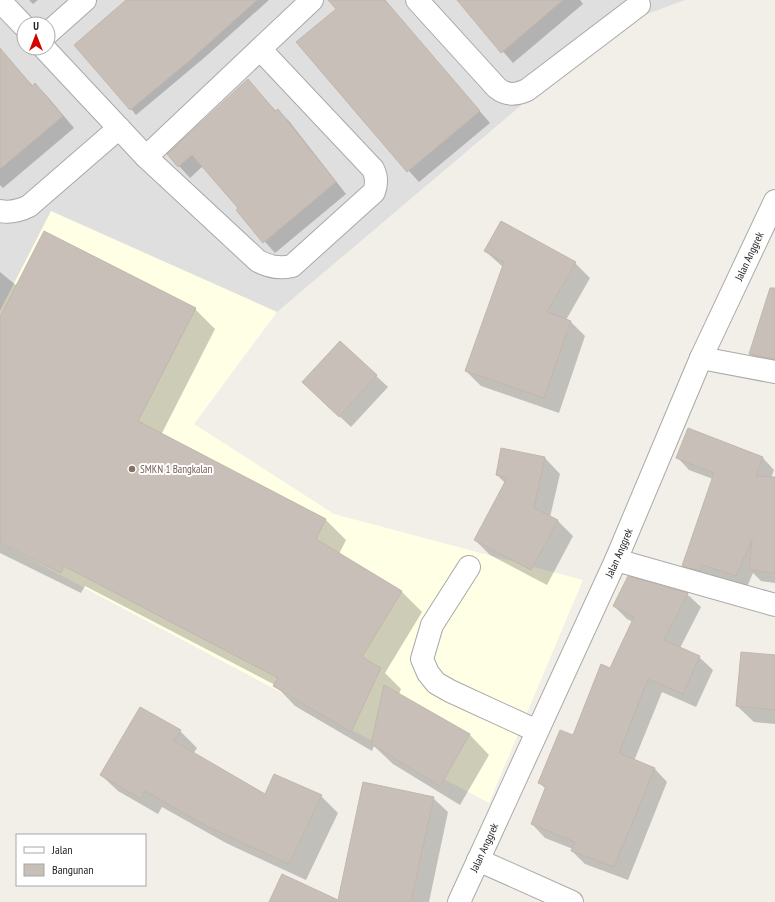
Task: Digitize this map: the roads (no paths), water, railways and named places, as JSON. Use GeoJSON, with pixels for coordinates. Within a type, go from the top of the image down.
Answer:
{"type":"FeatureCollection","features":[{"type":"Feature","properties":{"kind":"street"},"geometry":{"type":"LineString","coordinates":[[56,26],[85,0]]}},
{"type":"Feature","properties":{"kind":"street"},"geometry":{"type":"LineString","coordinates":[[146,157],[312,0]]}},
{"type":"Feature","properties":{"kind":"street"},"geometry":{"type":"LineString","coordinates":[[417,0],[497,88],[510,94],[519,94],[527,90],[639,2]]}},
{"type":"Feature","properties":{"kind":"street"},"geometry":{"type":"LineString","coordinates":[[0,1],[16,18]]}},
{"type":"Feature","properties":{"kind":"street"},"geometry":{"type":"LineString","coordinates":[[52,56],[146,157],[258,261],[274,267],[292,266],[374,192],[376,180],[373,169],[260,49]]}},
{"type":"Feature","properties":{"kind":"street"},"geometry":{"type":"LineString","coordinates":[[0,211],[20,211],[29,206],[119,128]]}},
{"type":"Feature","properties":{"kind":"street","name":"Jalan Anggrek"},"geometry":{"type":"LineString","coordinates":[[459,902],[616,560],[701,358],[775,201]]}},
{"type":"Feature","properties":{"kind":"street"},"geometry":{"type":"LineString","coordinates":[[701,358],[775,372]]}},
{"type":"Feature","properties":{"kind":"street"},"geometry":{"type":"LineString","coordinates":[[616,560],[775,605]]}},
{"type":"Feature","properties":{"kind":"street"},"geometry":{"type":"LineString","coordinates":[[469,567],[432,625],[422,659],[428,674],[436,683],[450,691],[537,731]]}},
{"type":"Feature","properties":{"kind":"street"},"geometry":{"type":"LineString","coordinates":[[478,860],[572,902]]}},
{"type":"Feature","properties":{"kind":"place","name":"SMKN 1 Bangkalan"},"geometry":{"type":"Point","coordinates":[132,469]}}]}
